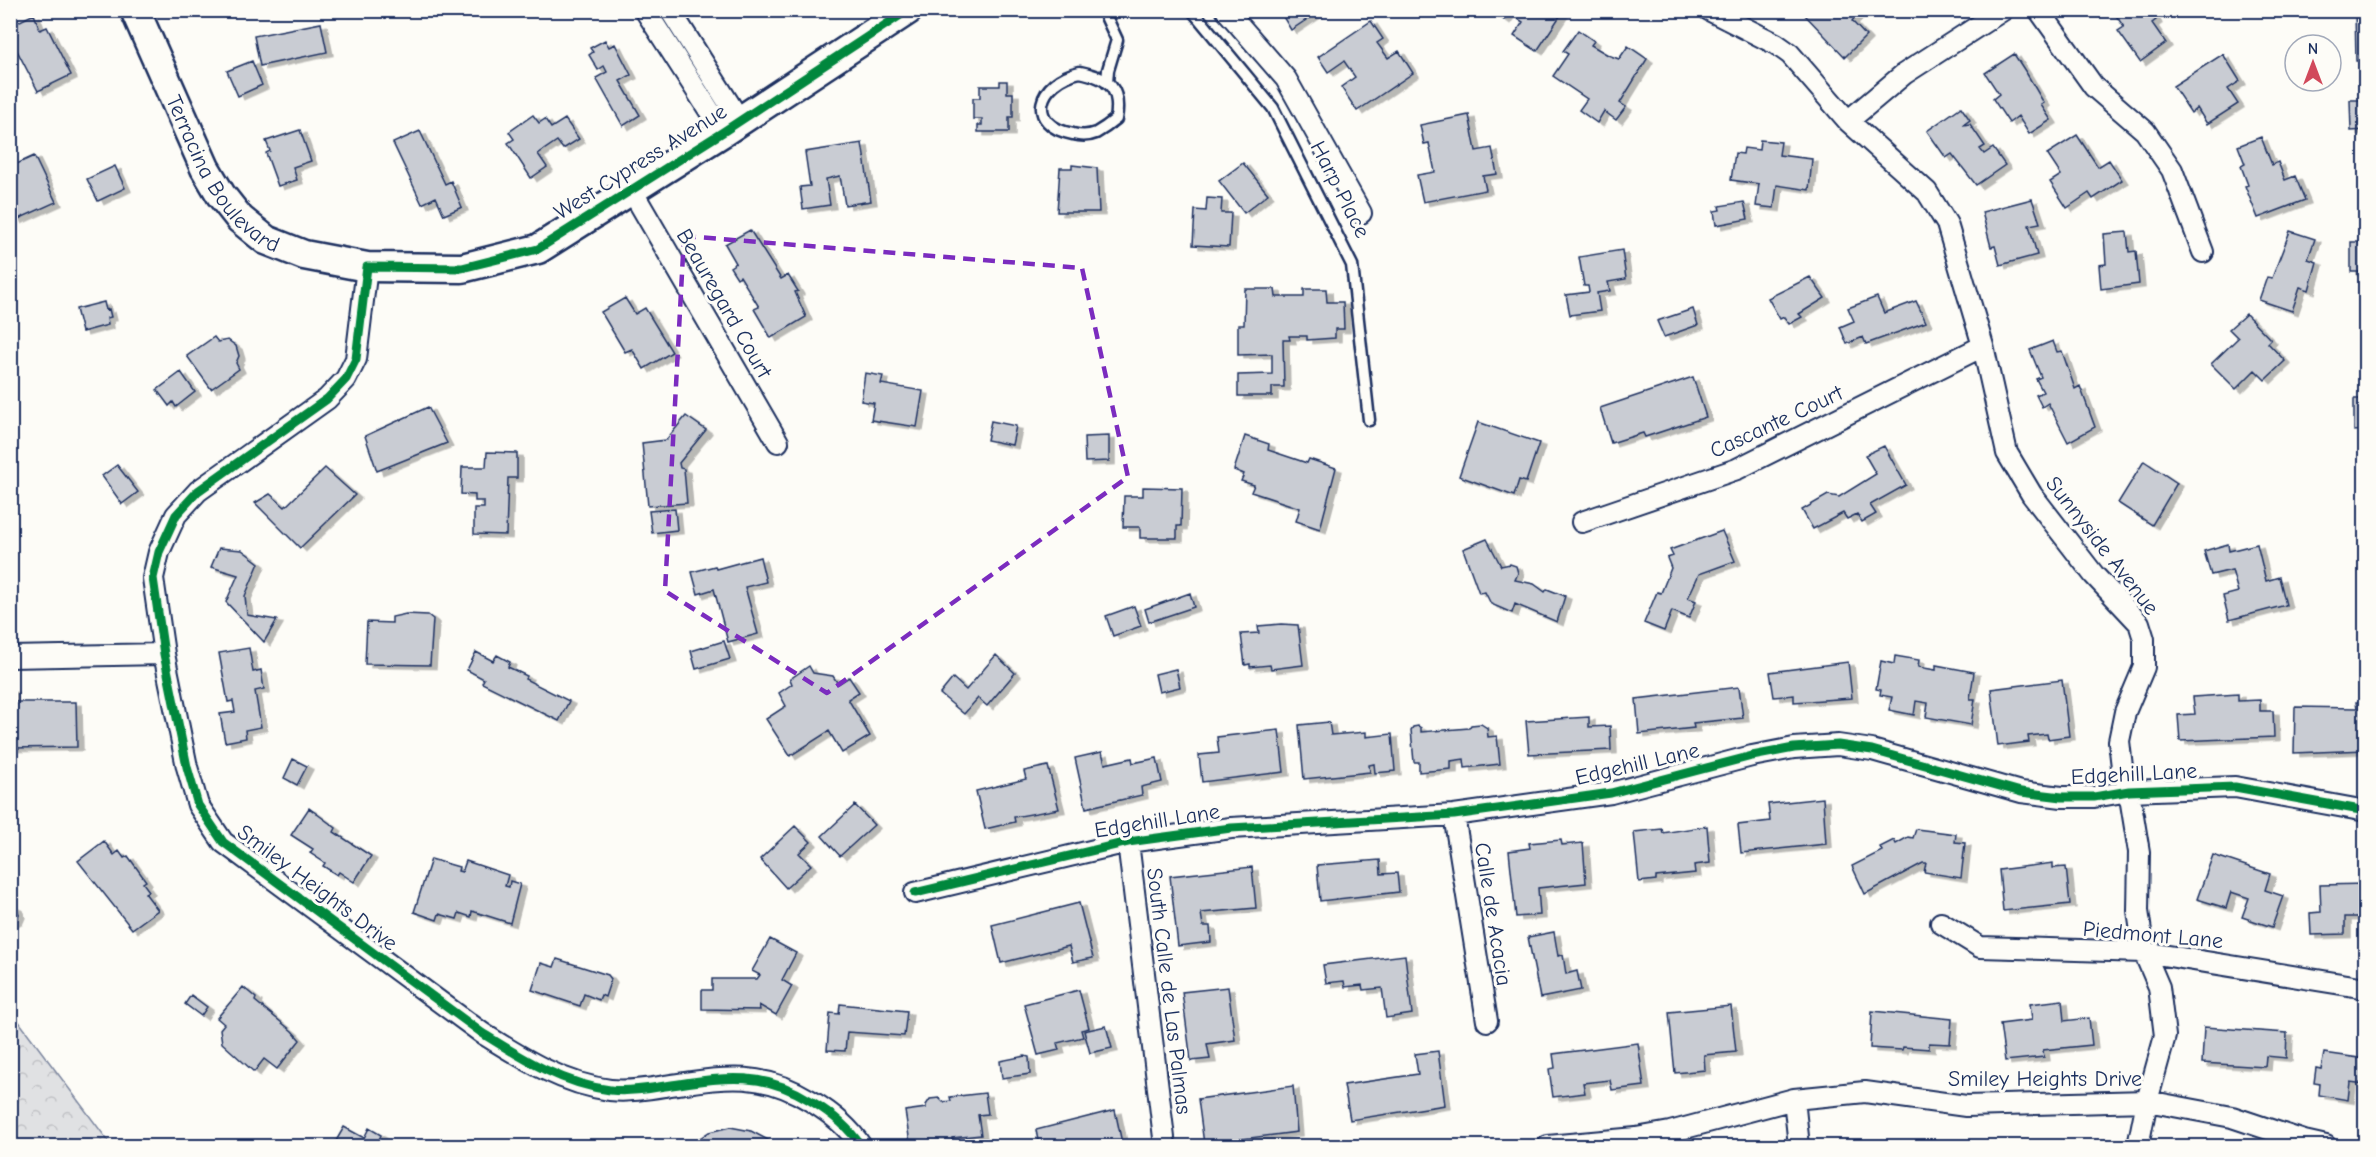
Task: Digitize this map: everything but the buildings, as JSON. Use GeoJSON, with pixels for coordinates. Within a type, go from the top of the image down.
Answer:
{"type":"FeatureCollection","features":[{"type":"Feature","properties":{"kind":"main road","name":"Terracina Boulevard"},"geometry":{"type":"LineString","coordinates":[[135,10],[205,168],[221,195],[240,219],[266,240],[304,255],[367,267]]}},
{"type":"Feature","properties":{"kind":"main road","name":"West Cypress Avenue"},"geometry":{"type":"LineString","coordinates":[[367,267],[462,268],[538,249],[908,10]]}},
{"type":"Feature","properties":{"kind":"street"},"geometry":{"type":"LineString","coordinates":[[645,10],[731,126]]}},
{"type":"Feature","properties":{"kind":"street"},"geometry":{"type":"LineString","coordinates":[[670,10],[731,126]]}},
{"type":"Feature","properties":{"kind":"street","name":"Harp Place"},"geometry":{"type":"LineString","coordinates":[[1226,10],[1286,79],[1361,213]]}},
{"type":"Feature","properties":{"kind":"street","name":"Sunnyside Avenue"},"geometry":{"type":"LineString","coordinates":[[1709,10],[1776,44],[1790,54],[1848,121],[1927,192],[1947,224],[1983,346],[2007,453],[2032,495],[2059,531],[2094,575],[2139,623],[2144,639],[2144,666],[2125,712],[2119,741],[2122,768],[2129,791],[2139,852],[2138,911],[2144,952],[2159,987],[2165,1036],[2147,1101],[2138,1146]]}},
{"type":"Feature","properties":{"kind":"street"},"geometry":{"type":"LineString","coordinates":[[1848,121],[1904,75],[2003,10]]}},
{"type":"Feature","properties":{"kind":"street"},"geometry":{"type":"LineString","coordinates":[[2039,10],[2094,87],[2145,131],[2172,170],[2203,252]]}},
{"type":"Feature","properties":{"kind":"street","name":"Beauregard Court"},"geometry":{"type":"LineString","coordinates":[[631,189],[777,441]]}},
{"type":"Feature","properties":{"kind":"street","name":"Smiley Heights Drive"},"geometry":{"type":"LineString","coordinates":[[367,267],[356,359],[346,379],[327,399],[198,491],[176,515],[159,552],[153,578],[164,654],[187,766],[198,805],[223,842],[482,1033],[524,1059],[568,1081],[611,1090],[640,1090],[734,1078],[776,1083],[795,1091],[827,1111],[852,1132],[861,1146]]}},
{"type":"Feature","properties":{"kind":"street","name":"Cascante Court"},"geometry":{"type":"LineString","coordinates":[[1582,522],[1737,469],[1983,346]]}},
{"type":"Feature","properties":{"kind":"street"},"geometry":{"type":"LineString","coordinates":[[10,657],[164,654]]}},
{"type":"Feature","properties":{"kind":"street","name":"Edgehill Lane"},"geometry":{"type":"LineString","coordinates":[[915,893],[1128,842],[1232,828],[1454,815],[1611,793],[1752,756],[1794,748],[1838,745],[1872,750],[2021,792],[2062,797],[2094,797],[2129,791],[2235,787],[2366,811]]}},
{"type":"Feature","properties":{"kind":"street","name":"Calle de Acacia"},"geometry":{"type":"LineString","coordinates":[[1454,815],[1486,1021]]}},
{"type":"Feature","properties":{"kind":"street","name":"South Calle de Las Palmas"},"geometry":{"type":"LineString","coordinates":[[1128,842],[1165,1146]]}},
{"type":"Feature","properties":{"kind":"street","name":"Piedmont Lane"},"geometry":{"type":"LineString","coordinates":[[1941,923],[1980,947],[2144,952],[2366,988]]}},
{"type":"Feature","properties":{"kind":"street","name":"Smiley Heights Drive"},"geometry":{"type":"LineString","coordinates":[[1548,1146],[1647,1136],[1794,1099],[1865,1092],[1966,1106],[2147,1101],[2232,1117],[2326,1146]]}},
{"type":"Feature","properties":{"kind":"street"},"geometry":{"type":"LineString","coordinates":[[1794,1099],[1799,1146]]}},
{"type":"Feature","properties":{"kind":"lane"},"geometry":{"type":"LineString","coordinates":[[1103,10],[1117,40],[1108,70],[1107,83]]}},
{"type":"Feature","properties":{"kind":"lane","name":"Harp Place"},"geometry":{"type":"LineString","coordinates":[[1192,10],[1273,108],[1352,265],[1369,420]]}},
{"type":"Feature","properties":{"kind":"lane"},"geometry":{"type":"LineString","coordinates":[[1080,72],[1095,75],[1107,83],[1115,90],[1118,105],[1116,119],[1096,133],[1082,136],[1054,130],[1046,120],[1042,106],[1045,92],[1066,75],[1080,72]]}},
{"type":"Feature","properties":{"kind":"highlighted area"},"geometry":{"type":"Polygon","coordinates":[[[684,236],[1082,268],[1128,477],[827,693],[665,591],[684,236]]]}},
{"type":"Feature","properties":{"kind":"green space"},"geometry":{"type":"Polygon","coordinates":[[[10,1009],[11,1011],[112,1146],[11,1146],[10,1009]]]}},
{"type":"Feature","properties":{"kind":"cycle path"},"geometry":{"type":"LineString","coordinates":[[861,1146],[839,1120],[811,1101],[775,1084],[740,1078],[617,1091],[575,1082],[543,1069],[482,1033],[223,842],[198,805],[187,767],[164,654],[153,578],[159,552],[176,515],[198,491],[327,399],[346,379],[356,359],[367,267],[462,268],[538,249],[723,132],[908,10]]}},
{"type":"Feature","properties":{"kind":"cycle path"},"geometry":{"type":"LineString","coordinates":[[915,893],[1128,842],[1231,828],[1454,815],[1611,793],[1752,756],[1794,748],[1838,745],[1872,750],[2021,792],[2062,797],[2094,797],[2129,791],[2235,787],[2366,811]]}}]}
